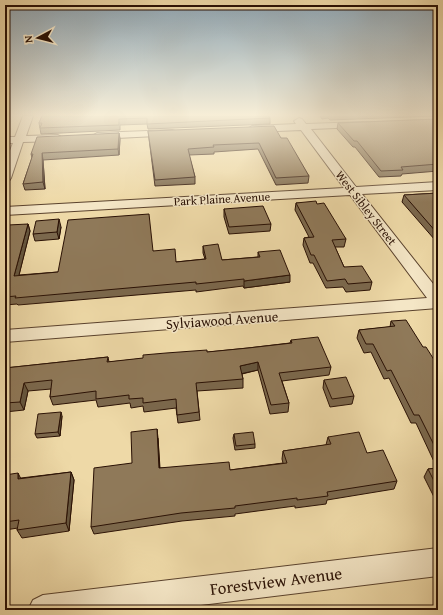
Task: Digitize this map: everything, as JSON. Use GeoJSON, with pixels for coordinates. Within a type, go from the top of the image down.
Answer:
{"type":"FeatureCollection","features":[{"type":"Feature","properties":{"kind":"street"},"geometry":{"type":"LineString","coordinates":[[5,178],[17,145]]}},
{"type":"Feature","properties":{"kind":"street","name":"West Sibley Street"},"geometry":{"type":"LineString","coordinates":[[318,145],[438,302]]}},
{"type":"Feature","properties":{"kind":"street","name":"Park Plaine Avenue"},"geometry":{"type":"LineString","coordinates":[[5,211],[438,186]]}},
{"type":"Feature","properties":{"kind":"street","name":"Sylviawood Avenue"},"geometry":{"type":"LineString","coordinates":[[5,336],[438,302]]}},
{"type":"Feature","properties":{"kind":"street","name":"Forestview Avenue"},"geometry":{"type":"LineString","coordinates":[[43,610],[438,562]]}},
{"type":"Feature","properties":{"kind":"building"},"geometry":{"type":"Polygon","coordinates":[[[34,145],[118,145],[118,149],[42,153],[43,182],[23,184],[33,154],[31,154],[34,145]]]}},
{"type":"Feature","properties":{"kind":"building"},"geometry":{"type":"Polygon","coordinates":[[[150,145],[220,145],[213,145],[214,147],[188,149],[195,177],[155,180],[150,145]]]}},
{"type":"Feature","properties":{"kind":"building"},"geometry":{"type":"Polygon","coordinates":[[[260,145],[291,145],[309,176],[276,178],[260,145]]]}},
{"type":"Feature","properties":{"kind":"building"},"geometry":{"type":"Polygon","coordinates":[[[360,145],[438,145],[438,164],[401,167],[403,170],[381,171],[360,145]]]}},
{"type":"Feature","properties":{"kind":"building"},"geometry":{"type":"Polygon","coordinates":[[[438,193],[438,233],[437,233],[404,195],[438,193]]]}},
{"type":"Feature","properties":{"kind":"building"},"geometry":{"type":"Polygon","coordinates":[[[316,201],[317,204],[324,203],[346,239],[332,240],[344,267],[362,266],[372,282],[348,284],[345,279],[327,281],[314,255],[311,255],[304,238],[314,237],[296,203],[316,201]]]}},
{"type":"Feature","properties":{"kind":"building"},"geometry":{"type":"Polygon","coordinates":[[[263,206],[271,224],[229,227],[224,209],[263,206]]]}},
{"type":"Feature","properties":{"kind":"building"},"geometry":{"type":"Polygon","coordinates":[[[149,214],[153,251],[175,249],[176,262],[206,259],[203,246],[218,244],[222,260],[260,257],[258,252],[280,250],[290,275],[244,281],[244,279],[196,284],[196,282],[15,298],[16,296],[5,297],[5,232],[8,225],[28,224],[14,276],[58,272],[68,220],[149,214]]]}},
{"type":"Feature","properties":{"kind":"building"},"geometry":{"type":"Polygon","coordinates":[[[59,219],[57,232],[33,234],[36,221],[59,219]]]}},
{"type":"Feature","properties":{"kind":"building"},"geometry":{"type":"Polygon","coordinates":[[[406,320],[423,347],[426,347],[438,366],[438,453],[419,415],[414,415],[391,370],[387,371],[373,344],[366,344],[359,330],[395,326],[391,321],[406,320]]]}},
{"type":"Feature","properties":{"kind":"building"},"geometry":{"type":"Polygon","coordinates":[[[318,337],[331,367],[279,373],[289,403],[271,405],[258,362],[240,366],[243,379],[196,383],[199,412],[177,415],[176,399],[143,403],[143,398],[129,399],[129,395],[96,399],[96,391],[50,397],[52,380],[24,383],[20,402],[5,403],[5,368],[108,357],[107,362],[143,358],[143,355],[207,350],[207,352],[292,343],[291,340],[318,337]]]}},
{"type":"Feature","properties":{"kind":"building"},"geometry":{"type":"Polygon","coordinates":[[[346,377],[354,396],[332,399],[324,380],[346,377]]]}},
{"type":"Feature","properties":{"kind":"building"},"geometry":{"type":"Polygon","coordinates":[[[61,412],[58,432],[35,434],[38,414],[61,412]]]}},
{"type":"Feature","properties":{"kind":"building"},"geometry":{"type":"Polygon","coordinates":[[[157,429],[159,468],[229,462],[230,470],[287,463],[283,451],[331,444],[328,437],[359,432],[367,453],[383,450],[397,481],[327,492],[328,496],[297,500],[297,498],[235,506],[235,508],[181,513],[91,527],[94,468],[132,463],[131,432],[157,429]]]}},
{"type":"Feature","properties":{"kind":"building"},"geometry":{"type":"Polygon","coordinates":[[[253,432],[255,444],[236,446],[234,434],[253,432]]]}},
{"type":"Feature","properties":{"kind":"building"},"geometry":{"type":"Polygon","coordinates":[[[438,468],[438,489],[428,469],[438,468]]]}},
{"type":"Feature","properties":{"kind":"building"},"geometry":{"type":"Polygon","coordinates":[[[71,472],[66,523],[17,530],[19,520],[5,522],[5,475],[18,473],[18,479],[71,472]]]}}]}
